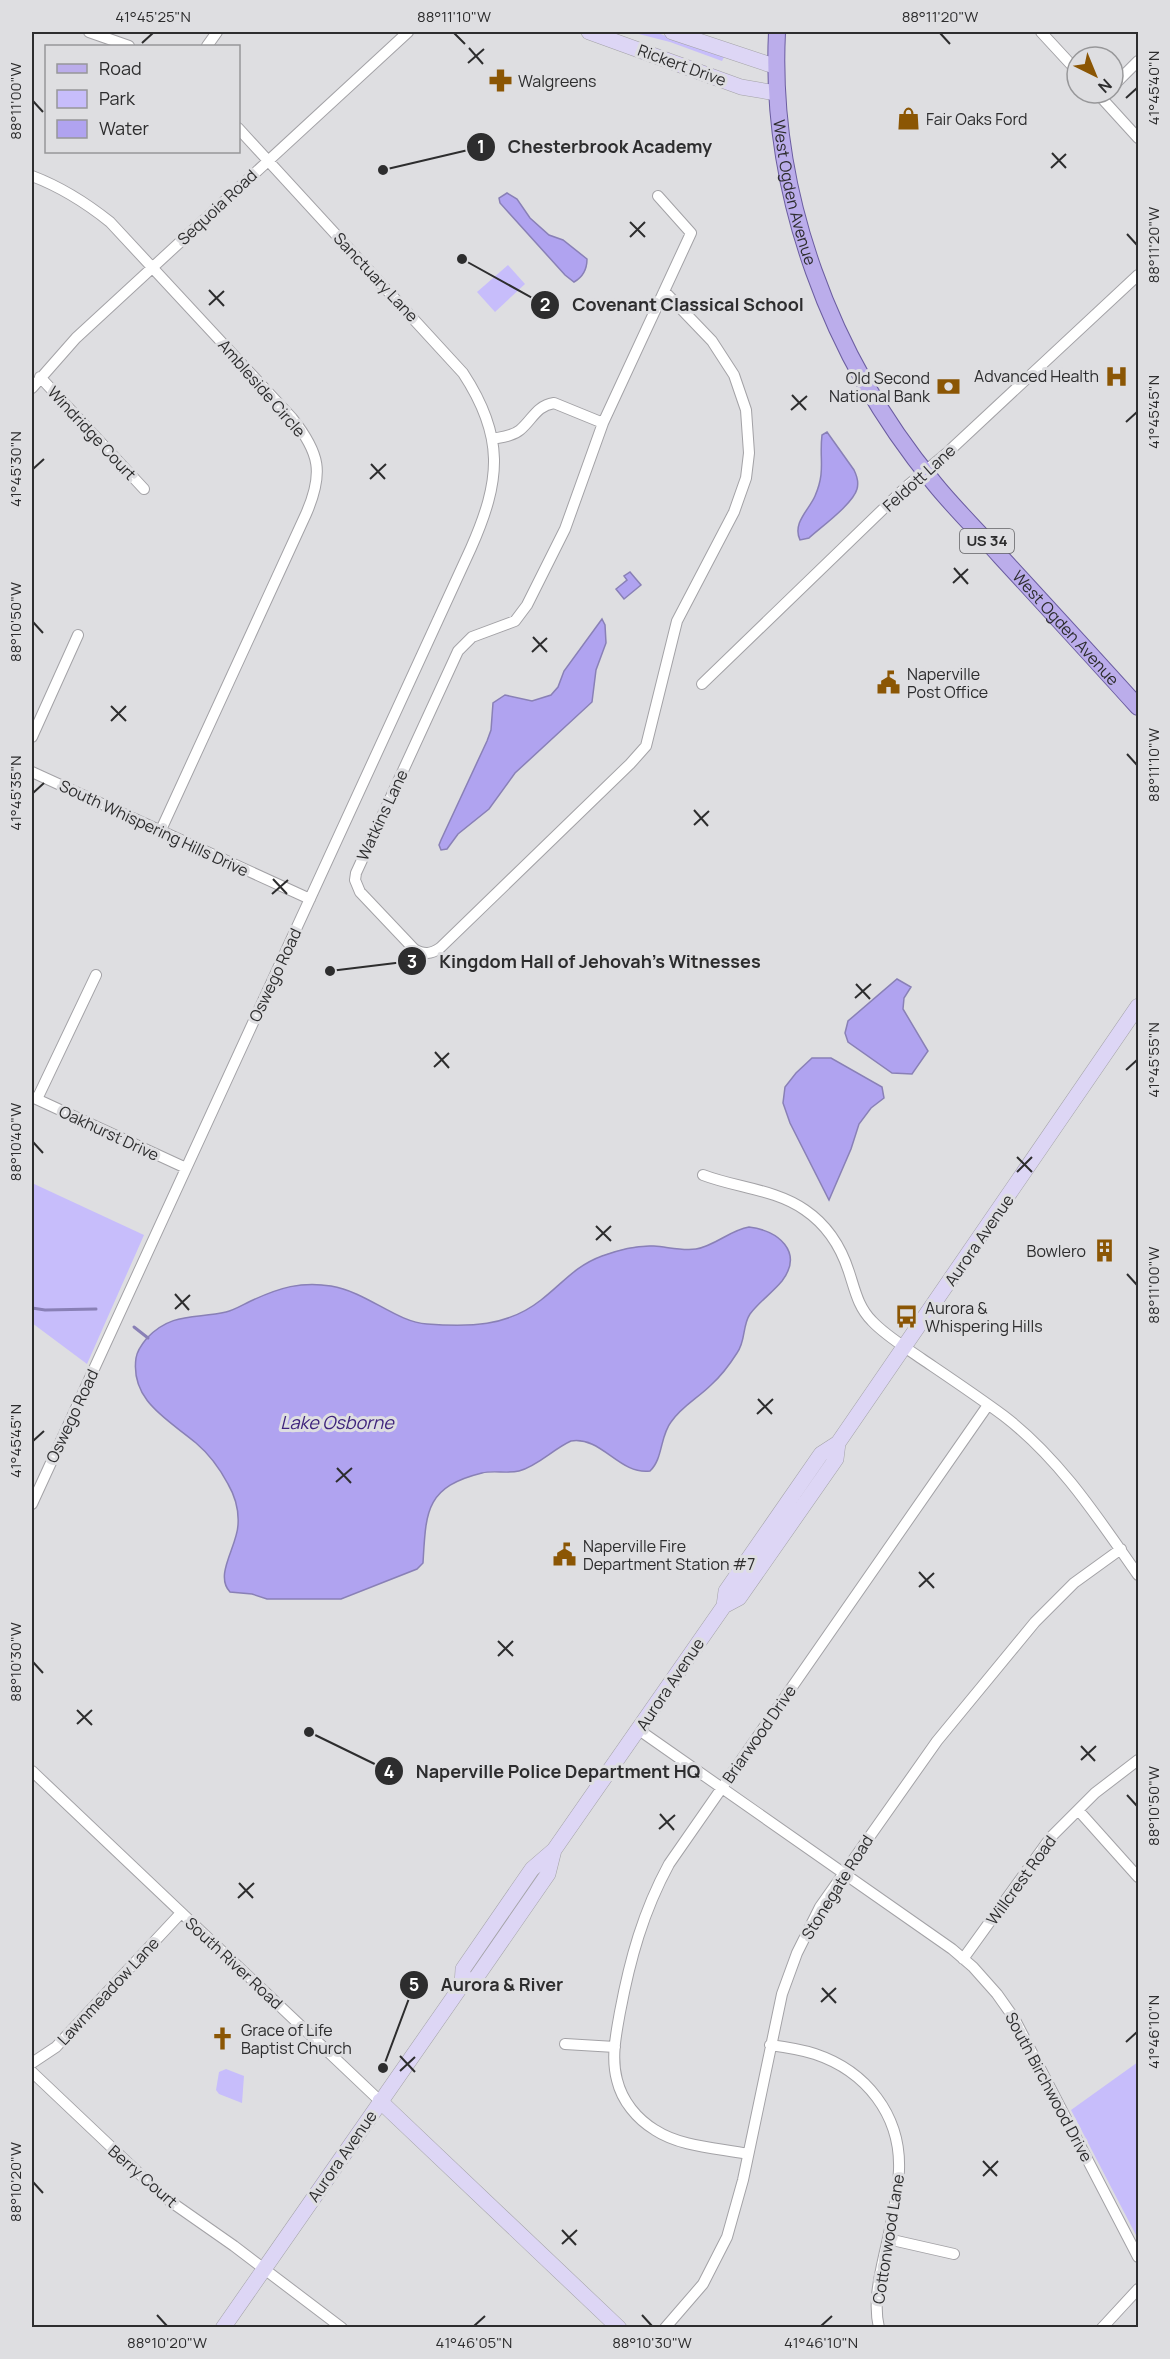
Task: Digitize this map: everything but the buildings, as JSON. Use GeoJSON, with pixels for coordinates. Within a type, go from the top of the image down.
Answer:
{"type":"FeatureCollection","features":[{"type":"Feature","properties":{"kind":"main road","name":"Rickert Drive"},"geometry":{"type":"LineString","coordinates":[[590,32],[741,87],[776,93]]}},
{"type":"Feature","properties":{"kind":"main road","name":"Rickert Drive"},"geometry":{"type":"LineString","coordinates":[[672,32],[774,66]]}},
{"type":"Feature","properties":{"kind":"main road","name":"West Ogden Avenue"},"geometry":{"type":"LineString","coordinates":[[777,32],[774,66],[779,127],[793,206],[825,298],[869,388],[925,471],[1138,707]]}},
{"type":"Feature","properties":{"kind":"main road","name":"Aurora Avenue"},"geometry":{"type":"LineString","coordinates":[[223,2328],[462,1984],[476,1978],[548,1874],[554,1850],[724,1606],[739,1599],[836,1459],[838,1443],[1138,1006]]}},
{"type":"Feature","properties":{"kind":"main road","name":"South River Road"},"geometry":{"type":"LineString","coordinates":[[380,2101],[619,2328]]}},
{"type":"Feature","properties":{"kind":"street"},"geometry":{"type":"LineString","coordinates":[[89,32],[126,45]]}},
{"type":"Feature","properties":{"kind":"street"},"geometry":{"type":"LineString","coordinates":[[208,45],[217,32]]}},
{"type":"Feature","properties":{"kind":"street","name":"Sequoia Road"},"geometry":{"type":"LineString","coordinates":[[32,388],[76,338],[408,32]]}},
{"type":"Feature","properties":{"kind":"street"},"geometry":{"type":"LineString","coordinates":[[1041,32],[1065,58]]}},
{"type":"Feature","properties":{"kind":"street"},"geometry":{"type":"LineString","coordinates":[[1125,74],[1138,61]]}},
{"type":"Feature","properties":{"kind":"street"},"geometry":{"type":"LineString","coordinates":[[1110,105],[1138,138]]}},
{"type":"Feature","properties":{"kind":"street","name":"Sanctuary Lane"},"geometry":{"type":"LineString","coordinates":[[240,130],[463,373],[483,405],[492,439]]}},
{"type":"Feature","properties":{"kind":"street","name":"Ambleside Circle"},"geometry":{"type":"LineString","coordinates":[[32,176],[65,190],[110,222],[153,266],[298,426],[315,452],[318,474],[313,498],[160,832]]}},
{"type":"Feature","properties":{"kind":"street","name":"Watkins Lane"},"geometry":{"type":"LineString","coordinates":[[658,196],[691,233],[664,291],[603,423],[565,529],[527,605],[515,621],[472,637],[458,651],[356,873],[355,880],[360,892],[414,949],[427,953],[440,948],[639,755],[650,735],[677,621],[739,501],[748,465],[749,431],[741,392],[728,365],[712,341],[664,291]]}},
{"type":"Feature","properties":{"kind":"street","name":"Feldott Lane"},"geometry":{"type":"LineString","coordinates":[[702,684],[925,471],[1138,275]]}},
{"type":"Feature","properties":{"kind":"street","name":"Windridge Court"},"geometry":{"type":"LineString","coordinates":[[40,377],[144,489]]}},
{"type":"Feature","properties":{"kind":"street"},"geometry":{"type":"LineString","coordinates":[[492,439],[514,434],[540,408],[554,403],[603,423]]}},
{"type":"Feature","properties":{"kind":"street","name":"Oswego Road"},"geometry":{"type":"LineString","coordinates":[[32,1504],[483,521],[492,487],[494,454],[492,439]]}},
{"type":"Feature","properties":{"kind":"street"},"geometry":{"type":"LineString","coordinates":[[32,737],[78,635]]}},
{"type":"Feature","properties":{"kind":"street","name":"South Whispering Hills Drive"},"geometry":{"type":"LineString","coordinates":[[32,772],[310,899]]}},
{"type":"Feature","properties":{"kind":"street"},"geometry":{"type":"LineString","coordinates":[[34,1098],[96,975]]}},
{"type":"Feature","properties":{"kind":"street","name":"Oakhurst Drive"},"geometry":{"type":"LineString","coordinates":[[34,1098],[186,1168]]}},
{"type":"Feature","properties":{"kind":"street"},"geometry":{"type":"LineString","coordinates":[[703,1175],[725,1184],[777,1196],[794,1203],[824,1226],[838,1246],[865,1314],[882,1331],[1019,1428],[1063,1472],[1138,1575]]}},
{"type":"Feature","properties":{"kind":"street","name":"Briarwood Drive"},"geometry":{"type":"LineString","coordinates":[[748,2154],[668,2137],[642,2121],[622,2095],[617,2080],[615,2047],[629,1964],[651,1900],[669,1864],[988,1405]]}},
{"type":"Feature","properties":{"kind":"street","name":"Stonegate Road"},"geometry":{"type":"LineString","coordinates":[[665,2328],[703,2284],[728,2237],[736,2211],[782,1994],[796,1953],[820,1907],[937,1741],[1035,1622],[1074,1583],[1120,1549]]}},
{"type":"Feature","properties":{"kind":"street","name":"South Birchwood Drive"},"geometry":{"type":"LineString","coordinates":[[639,1730],[963,1959],[997,1994],[1014,2018],[1138,2257]]}},
{"type":"Feature","properties":{"kind":"street","name":"Willcrest Road"},"geometry":{"type":"LineString","coordinates":[[963,1959],[1041,1849],[1095,1793],[1138,1760]]}},
{"type":"Feature","properties":{"kind":"street","name":"South River Road"},"geometry":{"type":"LineString","coordinates":[[32,1771],[380,2101]]}},
{"type":"Feature","properties":{"kind":"street"},"geometry":{"type":"LineString","coordinates":[[1078,1810],[1138,1877]]}},
{"type":"Feature","properties":{"kind":"street","name":"Lawnmeadow Lane"},"geometry":{"type":"LineString","coordinates":[[32,2063],[56,2047],[181,1913]]}},
{"type":"Feature","properties":{"kind":"street"},"geometry":{"type":"LineString","coordinates":[[566,2044],[615,2047]]}},
{"type":"Feature","properties":{"kind":"street","name":"Cottonwood Lane"},"geometry":{"type":"LineString","coordinates":[[770,2045],[808,2052],[834,2062],[862,2080],[883,2105],[896,2138],[899,2169],[876,2301],[879,2328]]}},
{"type":"Feature","properties":{"kind":"street","name":"Berry Court"},"geometry":{"type":"LineString","coordinates":[[32,2072],[164,2197],[342,2328]]}},
{"type":"Feature","properties":{"kind":"street"},"geometry":{"type":"LineString","coordinates":[[888,2239],[954,2254]]}},
{"type":"Feature","properties":{"kind":"street"},"geometry":{"type":"LineString","coordinates":[[1102,2328],[1138,2289]]}},
{"type":"Feature","properties":{"kind":"green space"},"geometry":{"type":"Polygon","coordinates":[[[631,32],[655,32],[724,57],[722,61],[670,42],[631,32]]]}},
{"type":"Feature","properties":{"kind":"green space"},"geometry":{"type":"Polygon","coordinates":[[[508,265],[525,284],[495,312],[477,292],[508,265]]]}},
{"type":"Feature","properties":{"kind":"green space"},"geometry":{"type":"Polygon","coordinates":[[[32,1183],[144,1235],[87,1364],[32,1323],[32,1183]]]}},
{"type":"Feature","properties":{"kind":"green space"},"geometry":{"type":"Polygon","coordinates":[[[1138,2062],[1138,2239],[1071,2110],[1138,2062]]]}},
{"type":"Feature","properties":{"kind":"green space"},"geometry":{"type":"Polygon","coordinates":[[[226,2069],[244,2076],[242,2103],[219,2094],[216,2090],[219,2072],[226,2069]]]}},
{"type":"Feature","properties":{"kind":"water"},"geometry":{"type":"Polygon","coordinates":[[[507,193],[517,199],[530,218],[549,235],[563,240],[587,259],[580,278],[574,282],[565,275],[500,203],[499,198],[507,193]]]}},
{"type":"Feature","properties":{"kind":"water"},"geometry":{"type":"Polygon","coordinates":[[[827,432],[854,470],[857,489],[850,501],[836,515],[809,538],[800,540],[798,528],[818,487],[821,472],[822,435],[827,432]]]}},
{"type":"Feature","properties":{"kind":"water"},"geometry":{"type":"Polygon","coordinates":[[[630,572],[641,585],[624,599],[616,589],[627,580],[624,576],[630,572]]]}},
{"type":"Feature","properties":{"kind":"water"},"geometry":{"type":"Polygon","coordinates":[[[602,619],[605,625],[606,643],[596,670],[592,702],[515,773],[489,809],[458,834],[447,849],[441,850],[439,845],[441,840],[491,730],[493,703],[505,695],[532,701],[551,695],[558,687],[564,671],[602,619]]]}},
{"type":"Feature","properties":{"kind":"water"},"geometry":{"type":"Polygon","coordinates":[[[897,979],[911,987],[904,998],[903,1009],[928,1051],[912,1074],[892,1073],[848,1042],[845,1033],[848,1021],[897,979]]]}},
{"type":"Feature","properties":{"kind":"water"},"geometry":{"type":"Polygon","coordinates":[[[812,1058],[831,1058],[882,1087],[884,1098],[871,1108],[859,1124],[829,1200],[790,1123],[783,1103],[785,1087],[812,1058]]]}},
{"type":"Feature","properties":{"kind":"water","name":"Lake Osborne"},"geometry":{"type":"Polygon","coordinates":[[[749,1227],[769,1233],[785,1244],[789,1252],[788,1270],[782,1281],[750,1314],[740,1348],[725,1370],[671,1422],[657,1460],[650,1471],[639,1471],[629,1467],[592,1444],[571,1441],[526,1469],[514,1472],[482,1473],[463,1479],[439,1494],[428,1516],[423,1563],[417,1569],[341,1599],[267,1599],[252,1594],[230,1592],[224,1577],[237,1533],[237,1509],[233,1494],[210,1457],[154,1408],[145,1398],[139,1386],[136,1373],[137,1355],[145,1340],[156,1330],[175,1320],[226,1312],[281,1289],[310,1284],[344,1289],[415,1322],[458,1325],[487,1323],[515,1316],[528,1309],[577,1270],[602,1256],[641,1246],[696,1249],[749,1227]]]}},
{"type":"Feature","properties":{"kind":"waterway"},"geometry":{"type":"LineString","coordinates":[[32,1308],[96,1309]]}},
{"type":"Feature","properties":{"kind":"waterway"},"geometry":{"type":"LineString","coordinates":[[134,1327],[148,1338]]}},
{"type":"Feature","properties":{"kind":"place","name":"Walgreens"},"geometry":{"type":"Point","coordinates":[500,81]}},
{"type":"Feature","properties":{"kind":"place","name":"Fair Oaks Ford"},"geometry":{"type":"Point","coordinates":[908,119]}},
{"type":"Feature","properties":{"kind":"place","name":"Chesterbrook Academy"},"geometry":{"type":"Point","coordinates":[383,170]}},
{"type":"Feature","properties":{"kind":"place","name":"Covenant Classical School"},"geometry":{"type":"Point","coordinates":[462,259]}},
{"type":"Feature","properties":{"kind":"place","name":"Advanced Health"},"geometry":{"type":"Point","coordinates":[1117,376]}},
{"type":"Feature","properties":{"kind":"place","name":"Old Second National Bank"},"geometry":{"type":"Point","coordinates":[948,387]}},
{"type":"Feature","properties":{"kind":"place","name":"Naperville Post Office"},"geometry":{"type":"Point","coordinates":[889,683]}},
{"type":"Feature","properties":{"kind":"place","name":"Kingdom Hall of Jehovah's Witnesses"},"geometry":{"type":"Point","coordinates":[330,971]}},
{"type":"Feature","properties":{"kind":"place","name":"Bowlero"},"geometry":{"type":"Point","coordinates":[1104,1251]}},
{"type":"Feature","properties":{"kind":"place","name":"Aurora & Whispering Hills"},"geometry":{"type":"Point","coordinates":[907,1317]}},
{"type":"Feature","properties":{"kind":"place","name":"Naperville Fire Department Station #7"},"geometry":{"type":"Point","coordinates":[565,1555]}},
{"type":"Feature","properties":{"kind":"place","name":"Naperville Police Department HQ"},"geometry":{"type":"Point","coordinates":[309,1732]}},
{"type":"Feature","properties":{"kind":"place","name":"Grace of Life Baptist Church"},"geometry":{"type":"Point","coordinates":[223,2039]}},
{"type":"Feature","properties":{"kind":"place","name":"Aurora & River"},"geometry":{"type":"Point","coordinates":[383,2068]}}]}
